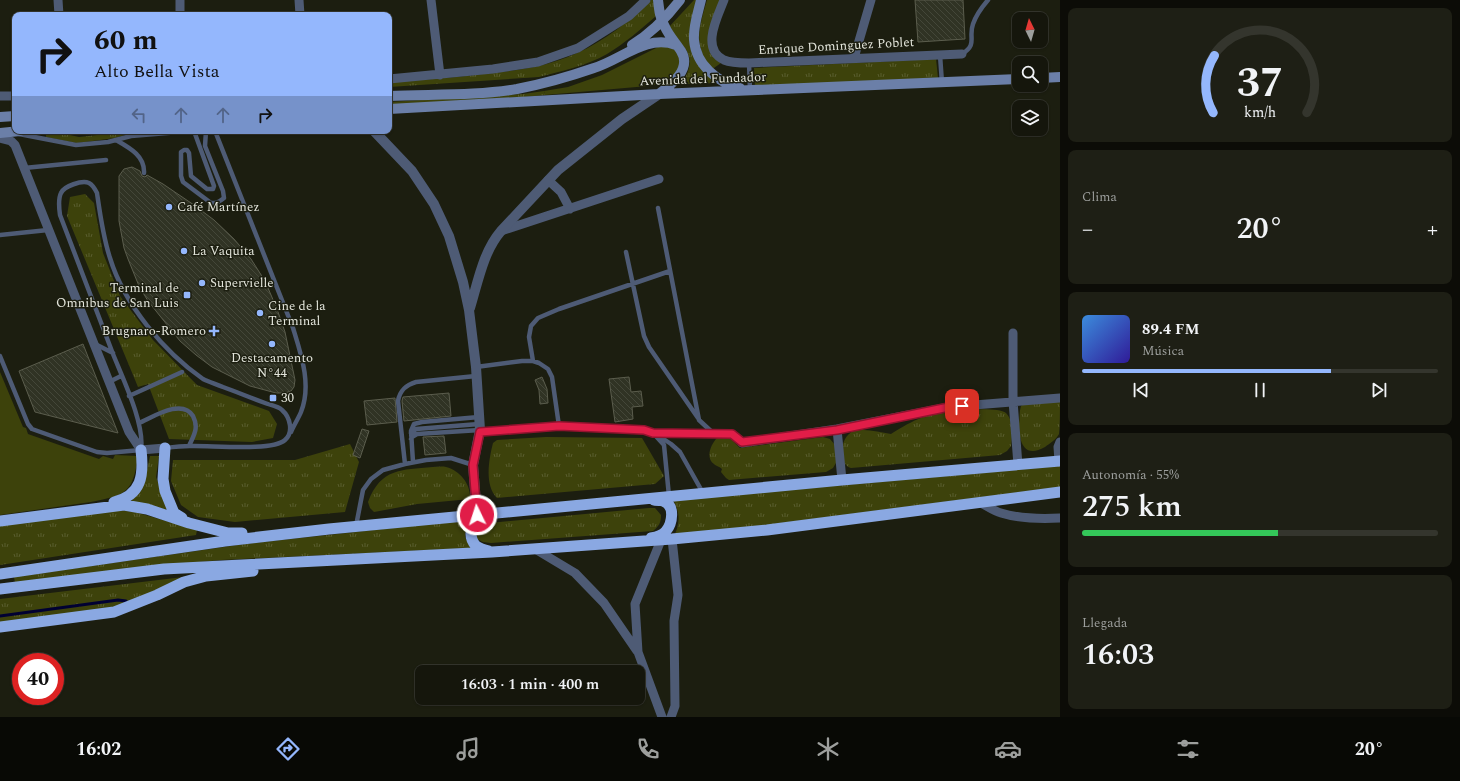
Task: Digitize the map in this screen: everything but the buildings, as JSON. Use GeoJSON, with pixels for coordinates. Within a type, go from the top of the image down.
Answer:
{"type":"FeatureCollection","features":[{"type":"Feature","properties":{"kind":"highway"},"geometry":{"type":"LineString","coordinates":[[165,448],[163,479],[165,491],[174,513],[189,523]]}},
{"type":"Feature","properties":{"kind":"highway"},"geometry":{"type":"LineString","coordinates":[[94,508],[124,500],[134,491],[140,482],[142,473],[141,450]]}},
{"type":"Feature","properties":{"kind":"highway"},"geometry":{"type":"LineString","coordinates":[[0,574],[225,541],[356,527],[669,496],[1060,461]]}},
{"type":"Feature","properties":{"kind":"highway"},"geometry":{"type":"LineString","coordinates":[[0,590],[164,569],[535,550],[666,540],[767,530],[1060,492]]}},
{"type":"Feature","properties":{"kind":"highway"},"geometry":{"type":"LineString","coordinates":[[631,542],[653,538],[665,532],[672,516],[671,510],[664,501],[638,500]]}},
{"type":"Feature","properties":{"kind":"highway"},"geometry":{"type":"LineString","coordinates":[[0,521],[124,505],[147,509],[189,523],[228,533],[329,530]]}},
{"type":"Feature","properties":{"kind":"highway"},"geometry":{"type":"LineString","coordinates":[[477,515],[471,526],[472,540],[477,546],[492,552]]}},
{"type":"Feature","properties":{"kind":"highway"},"geometry":{"type":"LineString","coordinates":[[0,627],[114,612],[157,595],[184,582],[206,576],[363,559]]}},
{"type":"Feature","properties":{"kind":"main road"},"geometry":{"type":"LineString","coordinates":[[658,0],[662,20],[676,45],[681,50],[684,58],[683,68],[679,77],[659,94]]}},
{"type":"Feature","properties":{"kind":"main road"},"geometry":{"type":"LineString","coordinates":[[598,67],[640,40],[662,20],[680,0]]}},
{"type":"Feature","properties":{"kind":"main road"},"geometry":{"type":"LineString","coordinates":[[701,0],[694,28],[694,40],[697,54],[710,72],[720,80],[730,85],[750,90]]}},
{"type":"Feature","properties":{"kind":"main road"},"geometry":{"type":"LineString","coordinates":[[392,96],[494,92],[516,89],[598,67],[649,43],[669,42],[676,45]]}},
{"type":"Feature","properties":{"kind":"main road"},"geometry":{"type":"LineString","coordinates":[[1048,78],[1060,77]]}},
{"type":"Feature","properties":{"kind":"main road","name":"Avenida del Fundador"},"geometry":{"type":"LineString","coordinates":[[392,109],[659,94],[1012,79]]}},
{"type":"Feature","properties":{"kind":"main road"},"geometry":{"type":"LineString","coordinates":[[0,117],[12,116]]}},
{"type":"Feature","properties":{"kind":"street"},"geometry":{"type":"LineString","coordinates":[[58,0],[59,12]]}},
{"type":"Feature","properties":{"kind":"street"},"geometry":{"type":"LineString","coordinates":[[180,0],[180,12]]}},
{"type":"Feature","properties":{"kind":"street"},"geometry":{"type":"LineString","coordinates":[[299,0],[300,12]]}},
{"type":"Feature","properties":{"kind":"street"},"geometry":{"type":"LineString","coordinates":[[431,0],[440,74]]}},
{"type":"Feature","properties":{"kind":"street"},"geometry":{"type":"LineString","coordinates":[[392,79],[493,69],[538,62],[578,48],[629,16],[646,0]]}},
{"type":"Feature","properties":{"kind":"street","name":"Enrique Dominguez Poblet"},"geometry":{"type":"LineString","coordinates":[[724,0],[713,29],[712,40],[714,52],[723,60],[749,63],[962,54]]}},
{"type":"Feature","properties":{"kind":"street"},"geometry":{"type":"LineString","coordinates":[[854,58],[871,0]]}},
{"type":"Feature","properties":{"kind":"street"},"geometry":{"type":"LineString","coordinates":[[469,310],[486,257],[495,238],[501,231],[548,180],[622,119],[659,94]]}},
{"type":"Feature","properties":{"kind":"street"},"geometry":{"type":"LineString","coordinates":[[0,96],[12,96]]}},
{"type":"Feature","properties":{"kind":"street"},"geometry":{"type":"LineString","coordinates":[[377,134],[412,171],[434,204],[449,236],[463,282],[469,310],[480,425],[473,465],[477,515]]}},
{"type":"Feature","properties":{"kind":"street"},"geometry":{"type":"LineString","coordinates":[[0,138],[11,141],[15,145],[129,432],[141,450],[165,448]]}},
{"type":"Feature","properties":{"kind":"street"},"geometry":{"type":"LineString","coordinates":[[501,231],[659,179]]}},
{"type":"Feature","properties":{"kind":"street"},"geometry":{"type":"LineString","coordinates":[[548,180],[561,192],[570,208]]}},
{"type":"Feature","properties":{"kind":"street"},"geometry":{"type":"LineString","coordinates":[[1013,332],[1013,401],[1018,465]]}},
{"type":"Feature","properties":{"kind":"street"},"geometry":{"type":"LineString","coordinates":[[742,442],[837,430],[949,407],[1060,398]]}},
{"type":"Feature","properties":{"kind":"street"},"geometry":{"type":"LineString","coordinates":[[837,430],[842,480]]}},
{"type":"Feature","properties":{"kind":"street"},"geometry":{"type":"LineString","coordinates":[[1060,442],[1058,447],[1060,461]]}},
{"type":"Feature","properties":{"kind":"street"},"geometry":{"type":"LineString","coordinates":[[981,503],[999,513],[1019,517],[1034,519],[1060,518]]}},
{"type":"Feature","properties":{"kind":"street"},"geometry":{"type":"LineString","coordinates":[[638,652],[635,604],[666,540]]}},
{"type":"Feature","properties":{"kind":"street"},"geometry":{"type":"LineString","coordinates":[[666,540],[678,595],[674,621],[675,706],[672,717]]}},
{"type":"Feature","properties":{"kind":"street"},"geometry":{"type":"LineString","coordinates":[[535,550],[575,573],[604,603],[638,652],[662,717]]}},
{"type":"Feature","properties":{"kind":"lane"},"geometry":{"type":"LineString","coordinates":[[962,54],[969,50],[972,43],[972,24],[982,6],[988,0]]}},
{"type":"Feature","properties":{"kind":"lane"},"geometry":{"type":"LineString","coordinates":[[940,54],[942,83]]}},
{"type":"Feature","properties":{"kind":"lane"},"geometry":{"type":"LineString","coordinates":[[749,63],[750,90]]}},
{"type":"Feature","properties":{"kind":"lane"},"geometry":{"type":"LineString","coordinates":[[16,134],[76,145],[116,140],[131,136],[156,134]]}},
{"type":"Feature","properties":{"kind":"lane"},"geometry":{"type":"LineString","coordinates":[[194,134],[214,186],[213,189],[207,189],[191,176],[188,150],[181,152],[181,176],[183,182],[211,202],[216,203],[220,202],[224,198],[223,191],[205,146],[206,134]]}},
{"type":"Feature","properties":{"kind":"lane"},"geometry":{"type":"LineString","coordinates":[[165,448],[189,446],[263,446],[276,444],[285,440],[291,432],[301,411],[305,392],[301,354],[293,328],[215,134]]}},
{"type":"Feature","properties":{"kind":"lane"},"geometry":{"type":"LineString","coordinates":[[116,140],[131,148],[137,154],[143,164],[144,173]]}},
{"type":"Feature","properties":{"kind":"lane"},"geometry":{"type":"LineString","coordinates":[[24,168],[106,160]]}},
{"type":"Feature","properties":{"kind":"lane"},"geometry":{"type":"LineString","coordinates":[[0,356],[28,424],[32,429],[97,452],[107,453],[141,450],[143,440],[129,396],[60,215],[59,206],[61,192],[66,187],[83,182],[89,183],[94,187],[97,193],[104,235],[110,259],[120,283],[150,329],[169,350],[192,371],[205,380],[282,409],[290,424],[291,432]]}},
{"type":"Feature","properties":{"kind":"lane"},"geometry":{"type":"LineString","coordinates":[[658,208],[700,420]]}},
{"type":"Feature","properties":{"kind":"lane"},"geometry":{"type":"LineString","coordinates":[[0,235],[48,230]]}},
{"type":"Feature","properties":{"kind":"lane"},"geometry":{"type":"LineString","coordinates":[[626,252],[644,336],[649,347],[700,420],[714,433]]}},
{"type":"Feature","properties":{"kind":"lane"},"geometry":{"type":"LineString","coordinates":[[533,361],[529,337],[531,326],[538,318],[559,309],[670,271]]}},
{"type":"Feature","properties":{"kind":"lane"},"geometry":{"type":"LineString","coordinates":[[94,344],[113,353]]}},
{"type":"Feature","properties":{"kind":"lane"},"geometry":{"type":"LineString","coordinates":[[405,464],[398,401],[402,390],[407,385],[416,382],[533,361],[539,363],[548,370],[552,378],[559,426]]}},
{"type":"Feature","properties":{"kind":"lane"},"geometry":{"type":"LineString","coordinates":[[129,396],[182,372]]}},
{"type":"Feature","properties":{"kind":"lane"},"geometry":{"type":"LineString","coordinates":[[109,382],[121,376]]}},
{"type":"Feature","properties":{"kind":"lane"},"geometry":{"type":"LineString","coordinates":[[138,423],[173,408],[188,410],[196,423],[196,432],[189,446]]}},
{"type":"Feature","properties":{"kind":"lane"},"geometry":{"type":"LineString","coordinates":[[413,462],[411,436],[412,427],[417,423],[559,426],[644,430],[663,438],[680,452],[703,493]]}},
{"type":"Feature","properties":{"kind":"lane"},"geometry":{"type":"LineString","coordinates":[[411,436],[480,425]]}},
{"type":"Feature","properties":{"kind":"lane"},"geometry":{"type":"LineString","coordinates":[[653,433],[732,434],[742,442]]}},
{"type":"Feature","properties":{"kind":"lane"},"geometry":{"type":"LineString","coordinates":[[653,433],[664,445],[671,510]]}},
{"type":"Feature","properties":{"kind":"lane"},"geometry":{"type":"LineString","coordinates":[[356,527],[363,490],[371,479],[383,470],[413,462],[451,458],[473,465]]}},
{"type":"Feature","properties":{"kind":"green space"},"geometry":{"type":"Polygon","coordinates":[[[651,0],[654,0],[656,16],[614,50],[582,65],[539,77],[392,87],[392,82],[448,78],[507,71],[531,68],[554,62],[597,43],[651,0]]]}},
{"type":"Feature","properties":{"kind":"green space"},"geometry":{"type":"Polygon","coordinates":[[[694,0],[698,0],[691,35],[718,83],[682,84],[687,74],[690,60],[685,48],[668,28],[694,0]]]}},
{"type":"Feature","properties":{"kind":"green space"},"geometry":{"type":"Polygon","coordinates":[[[707,0],[720,0],[708,40],[711,54],[721,63],[711,70],[705,61],[699,36],[707,0]]]}},
{"type":"Feature","properties":{"kind":"green space"},"geometry":{"type":"Polygon","coordinates":[[[660,46],[675,50],[680,59],[678,70],[674,76],[665,82],[648,86],[545,95],[544,91],[568,87],[602,75],[660,46]]]}},
{"type":"Feature","properties":{"kind":"green space"},"geometry":{"type":"Polygon","coordinates":[[[936,59],[938,78],[755,86],[754,68],[936,59]]]}},
{"type":"Feature","properties":{"kind":"green space"},"geometry":{"type":"Polygon","coordinates":[[[544,91],[545,95],[392,105],[392,102],[523,94],[544,91]]]}},
{"type":"Feature","properties":{"kind":"green space"},"geometry":{"type":"Polygon","coordinates":[[[46,134],[66,134],[79,137],[107,134],[128,134],[115,138],[77,143],[46,137],[46,134]]]}},
{"type":"Feature","properties":{"kind":"green space"},"geometry":{"type":"Polygon","coordinates":[[[85,194],[94,203],[103,253],[120,296],[153,340],[197,385],[269,411],[277,424],[273,438],[252,442],[169,439],[148,384],[138,387],[67,216],[70,197],[85,194]]]}},
{"type":"Feature","properties":{"kind":"green space"},"geometry":{"type":"Polygon","coordinates":[[[0,372],[23,427],[26,428],[28,434],[99,459],[103,456],[113,459],[115,455],[138,456],[133,478],[126,490],[112,497],[91,502],[0,515],[0,372]]]}},
{"type":"Feature","properties":{"kind":"green space"},"geometry":{"type":"Polygon","coordinates":[[[1060,400],[1060,428],[1058,436],[1045,447],[1038,450],[1028,450],[1024,447],[1019,431],[1021,406],[1024,404],[1060,400]]]}},
{"type":"Feature","properties":{"kind":"green space"},"geometry":{"type":"Polygon","coordinates":[[[990,409],[1006,413],[1009,416],[1011,424],[1011,446],[1007,451],[1000,455],[851,468],[844,462],[842,456],[843,444],[845,438],[854,431],[867,430],[891,434],[907,424],[930,415],[957,410],[990,409]]]}},
{"type":"Feature","properties":{"kind":"green space"},"geometry":{"type":"Polygon","coordinates":[[[546,437],[642,438],[664,476],[655,484],[497,498],[490,486],[489,479],[489,464],[493,443],[497,440],[546,437]]]}},
{"type":"Feature","properties":{"kind":"green space"},"geometry":{"type":"Polygon","coordinates":[[[823,437],[830,439],[835,445],[837,461],[833,468],[826,472],[729,480],[721,472],[722,469],[711,461],[709,455],[717,438],[730,438],[740,448],[823,437]]]}},
{"type":"Feature","properties":{"kind":"green space"},"geometry":{"type":"Polygon","coordinates":[[[350,444],[359,462],[345,512],[235,522],[198,517],[181,505],[171,481],[173,460],[295,460],[350,444]]]}},
{"type":"Feature","properties":{"kind":"green space"},"geometry":{"type":"Polygon","coordinates":[[[150,456],[159,456],[156,477],[168,510],[131,501],[136,497],[142,486],[150,456]]]}},
{"type":"Feature","properties":{"kind":"green space"},"geometry":{"type":"Polygon","coordinates":[[[1060,466],[1060,487],[742,528],[675,534],[678,525],[678,517],[677,509],[673,500],[1060,466]]]}},
{"type":"Feature","properties":{"kind":"green space"},"geometry":{"type":"Polygon","coordinates":[[[441,467],[451,469],[464,479],[469,489],[470,499],[417,504],[374,512],[370,508],[368,502],[373,491],[386,477],[402,470],[441,467]]]}},
{"type":"Feature","properties":{"kind":"green space"},"geometry":{"type":"Polygon","coordinates":[[[655,508],[661,515],[661,520],[657,528],[653,531],[491,543],[483,542],[477,539],[476,529],[479,524],[655,508]]]}},
{"type":"Feature","properties":{"kind":"green space"},"geometry":{"type":"Polygon","coordinates":[[[117,510],[135,512],[197,530],[196,535],[0,565],[0,526],[117,510]]]}},
{"type":"Feature","properties":{"kind":"green space"},"geometry":{"type":"Polygon","coordinates":[[[467,520],[465,537],[471,548],[221,560],[15,583],[14,577],[245,544],[467,520]]]}},
{"type":"Feature","properties":{"kind":"green space"},"geometry":{"type":"Polygon","coordinates":[[[192,576],[111,609],[0,624],[0,599],[192,576]]]}},
{"type":"Feature","properties":{"kind":"waterway"},"geometry":{"type":"LineString","coordinates":[[0,616],[118,600],[126,601]]}},
{"type":"Feature","properties":{"kind":"place","name":"Café Martínez"},"geometry":{"type":"Point","coordinates":[169,207]}},
{"type":"Feature","properties":{"kind":"place","name":"La Vaquita"},"geometry":{"type":"Point","coordinates":[184,251]}},
{"type":"Feature","properties":{"kind":"place","name":"Supervielle"},"geometry":{"type":"Point","coordinates":[202,283]}},
{"type":"Feature","properties":{"kind":"place","name":"Terminal de Omnibus de San Luis"},"geometry":{"type":"Point","coordinates":[187,295]}},
{"type":"Feature","properties":{"kind":"place","name":"Cine de la Terminal"},"geometry":{"type":"Point","coordinates":[260,313]}},
{"type":"Feature","properties":{"kind":"place","name":"Brugnaro-Romero"},"geometry":{"type":"Point","coordinates":[214,331]}},
{"type":"Feature","properties":{"kind":"place","name":"Destacamento N°44"},"geometry":{"type":"Point","coordinates":[272,344]}},
{"type":"Feature","properties":{"kind":"place","name":"30"},"geometry":{"type":"Point","coordinates":[273,398]}},
{"type":"Feature","properties":{"kind":"route"},"geometry":{"type":"LineString","coordinates":[[477,515],[473,465],[480,432],[559,426],[644,430],[653,433],[732,434],[742,442],[837,430],[949,407],[962,406]]}}]}
